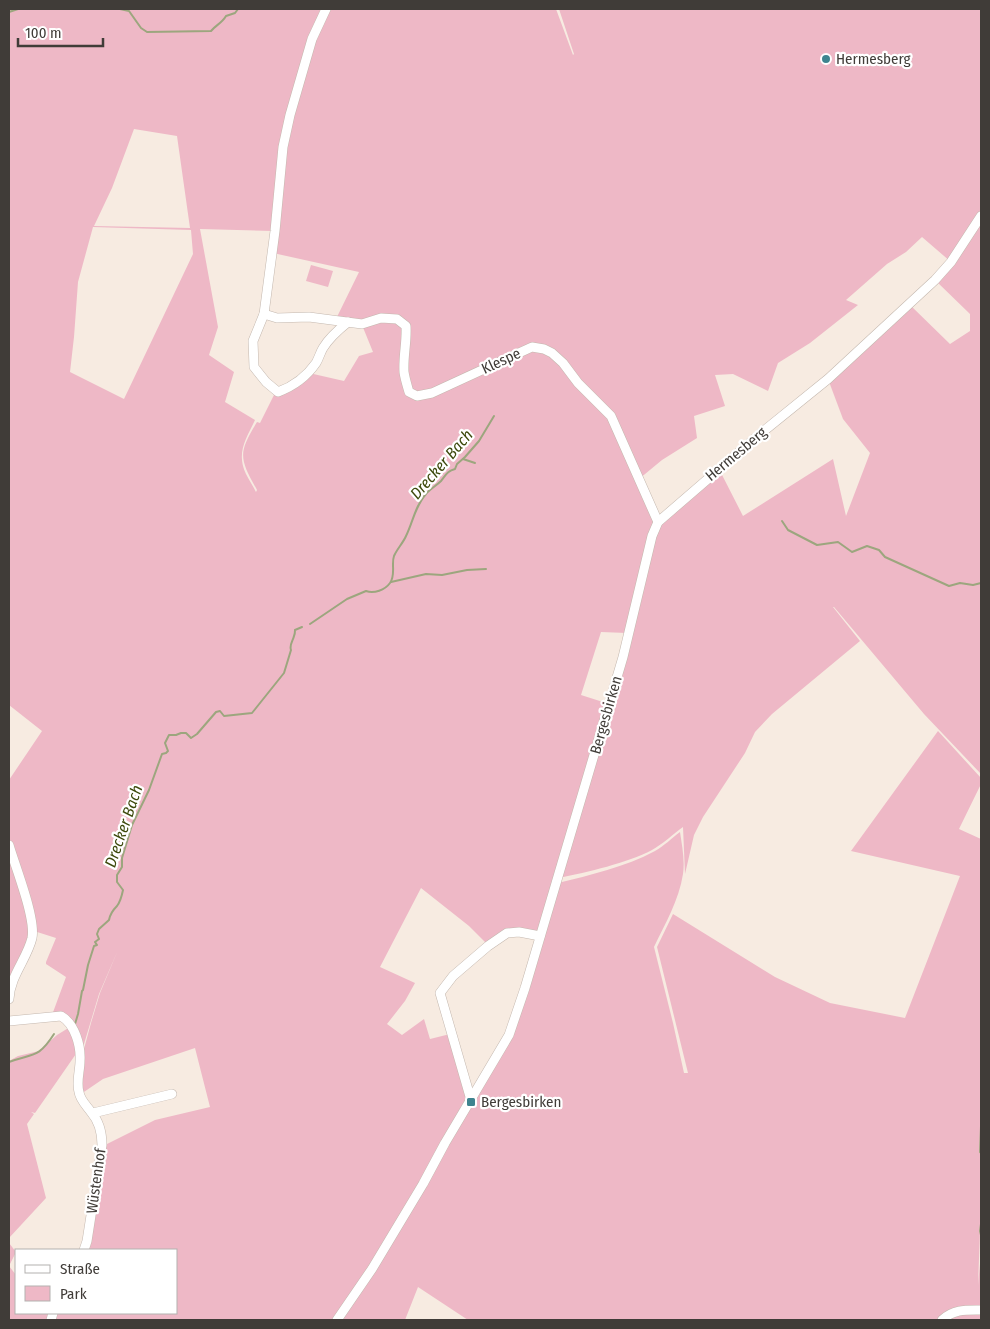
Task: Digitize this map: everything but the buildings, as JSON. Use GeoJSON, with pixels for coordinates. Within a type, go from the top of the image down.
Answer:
{"type":"FeatureCollection","features":[{"type":"Feature","properties":{"kind":"street"},"geometry":{"type":"LineString","coordinates":[[326,9],[312,39],[300,76],[283,147],[275,231],[264,314],[254,341],[254,367],[266,382],[278,392],[291,387],[308,372],[316,362],[323,347],[348,322]]}},
{"type":"Feature","properties":{"kind":"street","name":"Hermesberg"},"geometry":{"type":"LineString","coordinates":[[658,522],[760,434],[828,379],[935,280],[951,262],[981,216]]}},
{"type":"Feature","properties":{"kind":"street","name":"Klespe"},"geometry":{"type":"LineString","coordinates":[[264,314],[277,318],[308,316],[362,324],[381,318],[397,318],[406,326],[405,380],[409,392],[417,396],[432,393],[532,347],[544,349],[552,353],[563,363],[578,383],[611,416],[658,522]]}},
{"type":"Feature","properties":{"kind":"street","name":"Bergesbirken"},"geometry":{"type":"LineString","coordinates":[[337,1320],[372,1269],[509,1035],[525,988],[623,657],[652,536],[658,522]]}},
{"type":"Feature","properties":{"kind":"street"},"geometry":{"type":"LineString","coordinates":[[9,845],[31,916],[33,930],[28,949],[13,981],[9,998]]}},
{"type":"Feature","properties":{"kind":"street"},"geometry":{"type":"LineString","coordinates":[[471,1100],[440,994],[453,976],[507,932],[520,932],[540,936]]}},
{"type":"Feature","properties":{"kind":"street","name":"Wüstenhof"},"geometry":{"type":"LineString","coordinates":[[9,1021],[61,1016],[68,1022],[76,1036],[80,1060],[79,1093],[86,1107],[93,1113],[102,1135],[102,1145],[84,1249]]}},
{"type":"Feature","properties":{"kind":"street"},"geometry":{"type":"LineString","coordinates":[[93,1113],[172,1094]]}},
{"type":"Feature","properties":{"kind":"street"},"geometry":{"type":"LineString","coordinates":[[942,1320],[950,1313],[964,1310],[981,1310]]}},
{"type":"Feature","properties":{"kind":"green space"},"geometry":{"type":"Polygon","coordinates":[[[9,9],[324,9],[299,76],[273,231],[200,229],[218,327],[209,355],[234,372],[225,402],[255,420],[243,446],[242,459],[246,474],[256,492],[257,490],[244,463],[244,449],[246,441],[257,422],[260,423],[275,393],[309,373],[344,381],[359,356],[373,352],[362,325],[397,320],[405,327],[404,381],[417,397],[532,348],[544,350],[607,413],[656,522],[627,633],[601,632],[581,695],[606,703],[539,934],[507,930],[488,945],[469,926],[421,888],[380,967],[415,983],[405,1001],[387,1024],[402,1035],[424,1019],[430,1039],[450,1034],[468,1096],[449,1143],[513,1037],[529,988],[558,883],[607,870],[644,857],[680,832],[684,864],[681,884],[671,912],[654,947],[684,1073],[688,1073],[657,947],[673,914],[775,977],[830,1003],[905,1018],[960,876],[851,851],[938,731],[981,778],[981,784],[959,829],[981,839],[981,1206],[978,1285],[981,1253],[981,1320],[468,1320],[418,1287],[405,1320],[53,1320],[55,1314],[178,1314],[178,1249],[85,1249],[103,1146],[155,1120],[210,1107],[195,1048],[103,1079],[81,1094],[81,1060],[100,993],[118,950],[99,994],[81,1054],[75,1032],[52,1015],[66,977],[46,964],[56,938],[34,931],[32,915],[9,840],[9,780],[42,731],[9,705],[9,9]],[[134,129],[112,188],[94,226],[190,228],[177,136],[134,129]],[[93,227],[78,282],[70,372],[124,399],[193,254],[191,230],[93,227]]]}},
{"type":"Feature","properties":{"kind":"green space"},"geometry":{"type":"Polygon","coordinates":[[[328,9],[556,9],[573,55],[559,9],[981,9],[981,774],[924,714],[833,607],[860,641],[772,714],[755,732],[745,753],[703,817],[694,835],[685,874],[683,827],[656,848],[642,855],[607,867],[559,878],[658,522],[719,469],[743,516],[833,459],[846,516],[870,453],[843,419],[828,379],[908,303],[950,344],[970,331],[970,314],[935,280],[951,262],[922,237],[906,252],[887,264],[846,300],[858,305],[810,343],[778,363],[768,391],[733,374],[715,375],[725,406],[694,416],[697,438],[662,460],[639,479],[611,415],[564,363],[532,346],[417,395],[410,390],[407,380],[407,336],[397,318],[362,323],[336,319],[359,272],[273,253],[285,147],[301,77],[328,9]]]}},
{"type":"Feature","properties":{"kind":"green space"},"geometry":{"type":"Polygon","coordinates":[[[311,265],[333,271],[328,287],[306,281],[311,265]]]}},
{"type":"Feature","properties":{"kind":"green space"},"geometry":{"type":"Polygon","coordinates":[[[9,850],[31,930],[9,991],[9,850]]]}},
{"type":"Feature","properties":{"kind":"green space"},"geometry":{"type":"Polygon","coordinates":[[[70,1027],[78,1051],[35,1113],[31,1112],[34,1114],[27,1124],[46,1198],[9,1238],[9,1061],[18,1056],[39,1051],[57,1035],[70,1027]]]}},
{"type":"Feature","properties":{"kind":"green space"},"geometry":{"type":"Polygon","coordinates":[[[9,1243],[15,1251],[15,1254],[9,1266],[9,1243]]]}},
{"type":"Feature","properties":{"kind":"green space"},"geometry":{"type":"Polygon","coordinates":[[[9,1266],[15,1274],[15,1314],[51,1314],[49,1320],[9,1320],[9,1266]]]}},
{"type":"Feature","properties":{"kind":"waterway","name":"Drecker Bach"},"geometry":{"type":"LineString","coordinates":[[9,12],[18,9]]}},
{"type":"Feature","properties":{"kind":"waterway","name":"Drecker Bach"},"geometry":{"type":"LineString","coordinates":[[120,9],[129,11],[141,28],[147,32],[211,31],[226,16],[235,13],[238,9]]}},
{"type":"Feature","properties":{"kind":"waterway","name":"Drecker Bach"},"geometry":{"type":"LineString","coordinates":[[310,624],[347,599],[366,591],[379,591],[388,585],[393,577],[394,556],[405,539],[422,499],[448,472],[455,469],[457,464],[479,441],[494,416]]}},
{"type":"Feature","properties":{"kind":"waterway"},"geometry":{"type":"LineString","coordinates":[[463,459],[475,463]]}},
{"type":"Feature","properties":{"kind":"waterway"},"geometry":{"type":"LineString","coordinates":[[782,521],[788,530],[817,545],[838,542],[852,552],[867,546],[879,550],[885,557],[949,586],[960,583],[973,585],[981,583]]}},
{"type":"Feature","properties":{"kind":"waterway"},"geometry":{"type":"LineString","coordinates":[[391,582],[426,574],[442,575],[467,570],[486,569]]}},
{"type":"Feature","properties":{"kind":"waterway","name":"Drecker Bach"},"geometry":{"type":"LineString","coordinates":[[75,1024],[88,965],[94,946],[97,945],[95,942],[99,939],[97,934],[99,929],[109,920],[123,890],[117,882],[117,875],[122,867],[122,858],[132,825],[149,790],[162,754],[168,751],[165,743],[169,735],[186,733],[191,738],[197,734],[216,712],[220,711],[224,716],[252,713],[284,673],[295,630],[302,627]]}},
{"type":"Feature","properties":{"kind":"waterway","name":"Drecker Bach"},"geometry":{"type":"LineString","coordinates":[[9,1062],[30,1056],[44,1048],[54,1034]]}},
{"type":"Feature","properties":{"kind":"waterway"},"geometry":{"type":"LineString","coordinates":[[981,1126],[981,1153]]}},
{"type":"Feature","properties":{"kind":"waterway"},"geometry":{"type":"LineString","coordinates":[[981,1224],[981,1235]]}},
{"type":"Feature","properties":{"kind":"place","name":"Hermesberg"},"geometry":{"type":"Point","coordinates":[826,59]}},
{"type":"Feature","properties":{"kind":"place","name":"Bergesbirken"},"geometry":{"type":"Point","coordinates":[471,1102]}}]}
